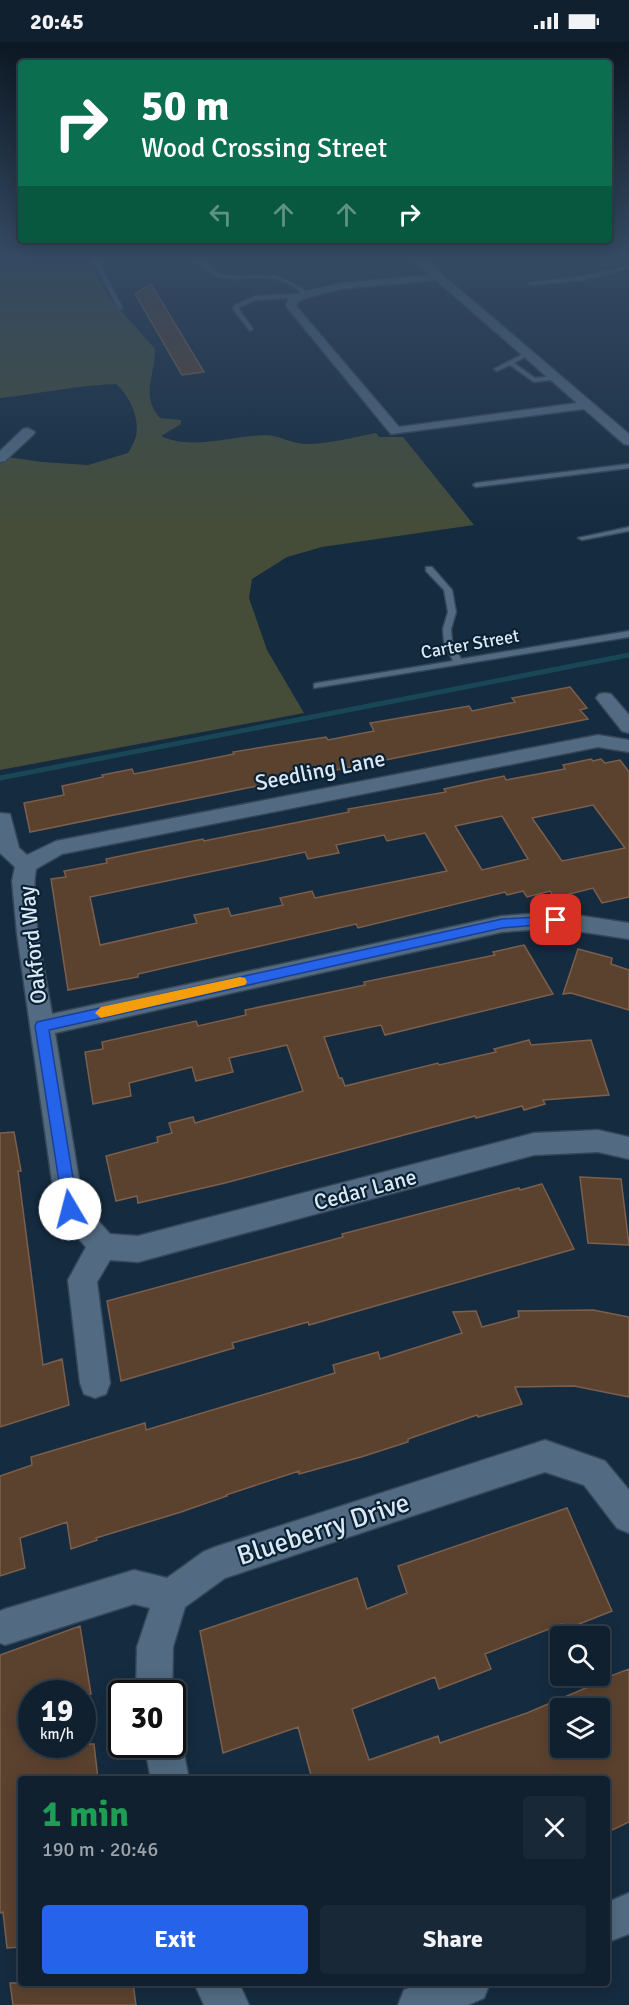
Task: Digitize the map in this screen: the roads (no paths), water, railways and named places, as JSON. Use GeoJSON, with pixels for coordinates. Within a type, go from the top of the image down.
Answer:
{"type":"FeatureCollection","features":[{"type":"Feature","properties":{"kind":"street"},"geometry":{"type":"LineString","coordinates":[[324,346],[396,431],[587,405]]}},
{"type":"Feature","properties":{"kind":"street"},"geometry":{"type":"LineString","coordinates":[[517,346],[629,441]]}},
{"type":"Feature","properties":{"kind":"street"},"geometry":{"type":"LineString","coordinates":[[0,458],[28,432]]}},
{"type":"Feature","properties":{"kind":"street"},"geometry":{"type":"LineString","coordinates":[[605,698],[629,740]]}},
{"type":"Feature","properties":{"kind":"street","name":"Seedling Lane"},"geometry":{"type":"LineString","coordinates":[[26,865],[56,848],[598,741],[629,740]]}},
{"type":"Feature","properties":{"kind":"street","name":"Oakford Way"},"geometry":{"type":"LineString","coordinates":[[3,819],[9,851],[26,865],[23,881],[28,934],[70,1209],[102,1245]]}},
{"type":"Feature","properties":{"kind":"street"},"geometry":{"type":"LineString","coordinates":[[42,1026],[502,924],[556,920],[629,931]]}},
{"type":"Feature","properties":{"kind":"street","name":"Cedar Lane"},"geometry":{"type":"LineString","coordinates":[[102,1245],[138,1249],[534,1144],[598,1141],[629,1148]]}},
{"type":"Feature","properties":{"kind":"street"},"geometry":{"type":"LineString","coordinates":[[95,1383],[82,1280],[102,1245]]}},
{"type":"Feature","properties":{"kind":"street","name":"Blueberry Drive"},"geometry":{"type":"LineString","coordinates":[[171,1596],[215,1564],[545,1456],[594,1472],[629,1515]]}},
{"type":"Feature","properties":{"kind":"street"},"geometry":{"type":"LineString","coordinates":[[5,1627],[134,1587],[171,1596],[155,1647],[154,1680]]}},
{"type":"Feature","properties":{"kind":"street"},"geometry":{"type":"LineString","coordinates":[[166,1758],[169,1776]]}},
{"type":"Feature","properties":{"kind":"street"},"geometry":{"type":"LineString","coordinates":[[610,1921],[629,1913]]}},
{"type":"Feature","properties":{"kind":"street"},"geometry":{"type":"LineString","coordinates":[[217,1986],[228,2005]]}},
{"type":"Feature","properties":{"kind":"street"},"geometry":{"type":"LineString","coordinates":[[419,2005],[462,1986]]}},
{"type":"Feature","properties":{"kind":"lane"},"geometry":{"type":"LineString","coordinates":[[497,369],[527,354]]}},
{"type":"Feature","properties":{"kind":"lane"},"geometry":{"type":"LineString","coordinates":[[510,363],[534,380],[556,378]]}},
{"type":"Feature","properties":{"kind":"lane"},"geometry":{"type":"LineString","coordinates":[[476,485],[629,466]]}},
{"type":"Feature","properties":{"kind":"lane"},"geometry":{"type":"LineString","coordinates":[[582,538],[629,529]]}},
{"type":"Feature","properties":{"kind":"lane"},"geometry":{"type":"LineString","coordinates":[[429,569],[448,590],[452,612],[447,629],[448,642],[458,663]]}},
{"type":"Feature","properties":{"kind":"lane","name":"Carter Street"},"geometry":{"type":"LineString","coordinates":[[317,686],[629,634]]}},
{"type":"Feature","properties":{"kind":"waterway"},"geometry":{"type":"LineString","coordinates":[[0,778],[629,655]]}}]}
